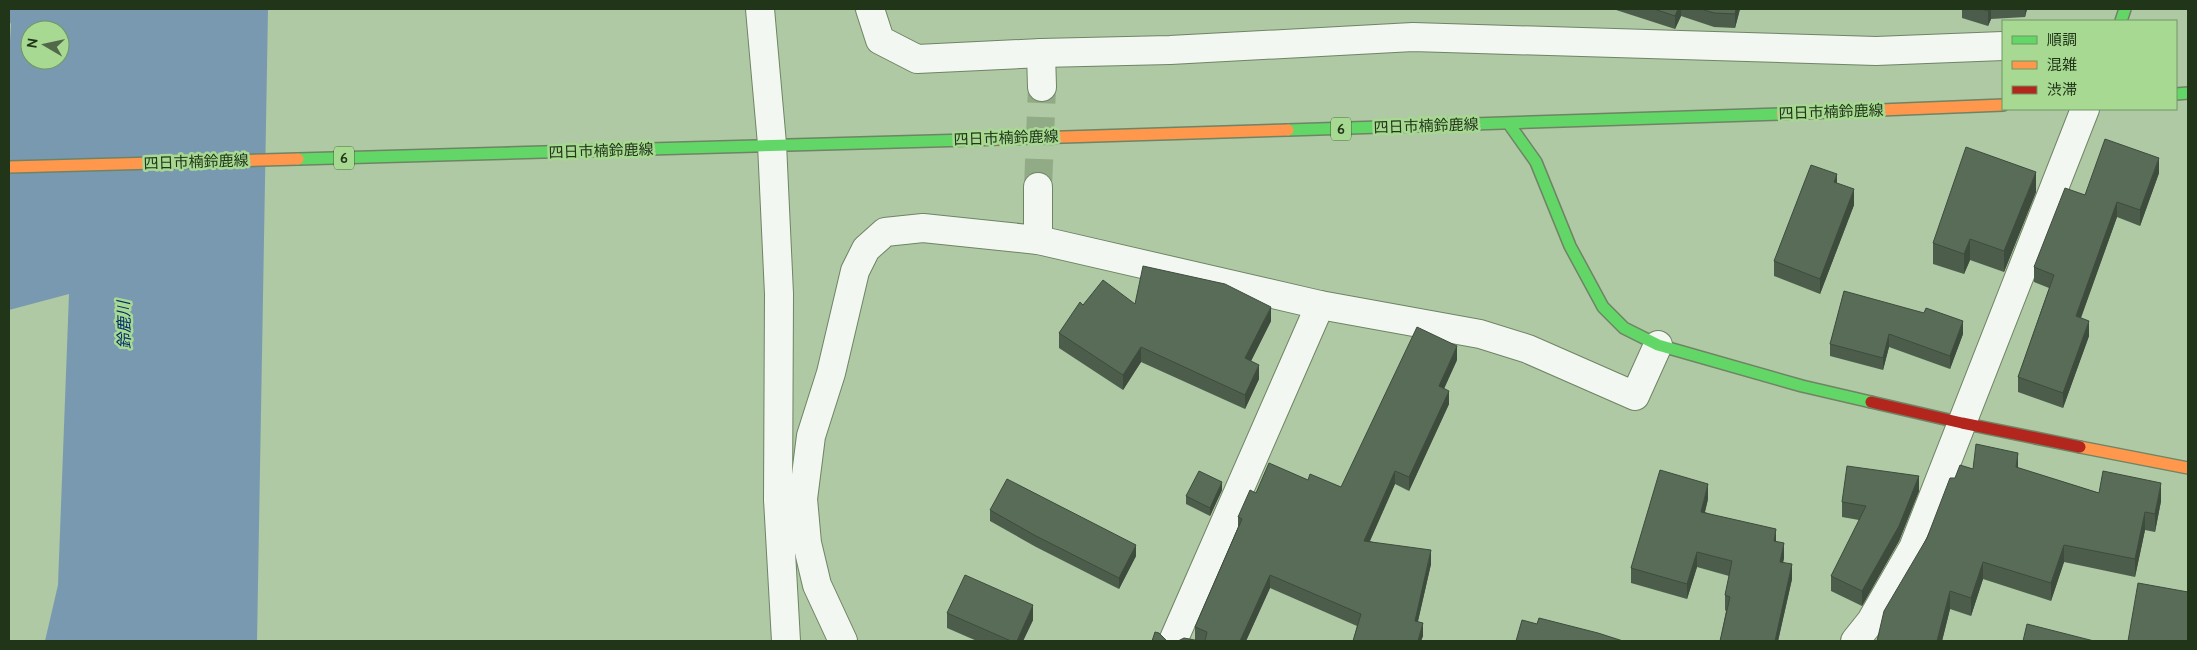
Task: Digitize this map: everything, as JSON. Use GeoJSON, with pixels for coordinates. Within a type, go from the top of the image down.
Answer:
{"type":"FeatureCollection","features":[{"type":"Feature","properties":{"kind":"main road","name":"四日市楠鈴鹿線"},"geometry":{"type":"LineString","coordinates":[[9,167],[1509,124],[2002,105]]}},
{"type":"Feature","properties":{"kind":"main road"},"geometry":{"type":"LineString","coordinates":[[1509,124],[1536,162],[1570,246],[1603,307],[1624,328],[1658,345],[1802,386],[1962,423],[2188,468]]}},
{"type":"Feature","properties":{"kind":"street"},"geometry":{"type":"LineString","coordinates":[[760,9],[772,144],[790,499],[786,641]]}},
{"type":"Feature","properties":{"kind":"street"},"geometry":{"type":"LineString","coordinates":[[870,9],[880,40],[917,59],[1170,50],[1413,37],[1876,51],[2002,46]]}},
{"type":"Feature","properties":{"kind":"street"},"geometry":{"type":"LineString","coordinates":[[1041,54],[1042,86]]}},
{"type":"Feature","properties":{"kind":"street"},"geometry":{"type":"LineString","coordinates":[[1855,641],[1872,621],[1913,548],[2085,110]]}},
{"type":"Feature","properties":{"kind":"street"},"geometry":{"type":"LineString","coordinates":[[1038,187],[1038,240]]}},
{"type":"Feature","properties":{"kind":"street"},"geometry":{"type":"LineString","coordinates":[[843,641],[817,585],[807,543],[790,499],[831,373],[856,271],[866,249],[885,232],[923,228],[1038,240],[1320,304],[1480,334],[1528,349],[1635,396],[1658,345]]}},
{"type":"Feature","properties":{"kind":"street"},"geometry":{"type":"LineString","coordinates":[[1173,641],[1320,304]]}},
{"type":"Feature","properties":{"kind":"water","name":"鈴鹿川"},"geometry":{"type":"Polygon","coordinates":[[[9,9],[268,9],[257,641],[45,641],[58,585],[69,294],[9,310],[9,59],[11,24],[9,21],[9,9]]]}},
{"type":"Feature","properties":{"kind":"building"},"geometry":{"type":"Polygon","coordinates":[[[1654,9],[1678,9],[1675,16],[1654,9]]]}},
{"type":"Feature","properties":{"kind":"building"},"geometry":{"type":"Polygon","coordinates":[[[1701,9],[1736,9],[1735,14],[1714,13],[1701,9]]]}},
{"type":"Feature","properties":{"kind":"building"},"geometry":{"type":"Polygon","coordinates":[[[2105,139],[2159,158],[2140,210],[2117,202],[2076,316],[2089,321],[2063,393],[2018,377],[2054,275],[2034,267],[2065,188],[2085,195],[2105,139]]]}},
{"type":"Feature","properties":{"kind":"building"},"geometry":{"type":"Polygon","coordinates":[[[1966,147],[2036,172],[2004,251],[1970,239],[1964,254],[1933,243],[1966,147]]]}},
{"type":"Feature","properties":{"kind":"building"},"geometry":{"type":"Polygon","coordinates":[[[1811,165],[1837,174],[1834,182],[1854,189],[1820,279],[1774,261],[1811,165]]]}},
{"type":"Feature","properties":{"kind":"building"},"geometry":{"type":"Polygon","coordinates":[[[1143,266],[1225,284],[1271,307],[1245,358],[1259,365],[1245,395],[1141,347],[1123,375],[1059,333],[1080,302],[1083,305],[1103,280],[1135,304],[1143,266]]]}},
{"type":"Feature","properties":{"kind":"building"},"geometry":{"type":"Polygon","coordinates":[[[1844,291],[1924,313],[1926,308],[1963,321],[1950,356],[1889,334],[1883,358],[1830,344],[1844,291]]]}},
{"type":"Feature","properties":{"kind":"building"},"geometry":{"type":"Polygon","coordinates":[[[1417,327],[1457,346],[1439,386],[1449,391],[1409,477],[1395,471],[1364,541],[1431,550],[1415,621],[1423,623],[1418,641],[1353,641],[1361,614],[1270,575],[1240,641],[1205,641],[1207,632],[1195,627],[1242,519],[1238,517],[1250,490],[1256,493],[1269,463],[1308,480],[1310,474],[1341,487],[1417,327]]]}},
{"type":"Feature","properties":{"kind":"building"},"geometry":{"type":"Polygon","coordinates":[[[1976,444],[2018,453],[2016,467],[2099,493],[2103,471],[2161,483],[2155,514],[2145,512],[2135,559],[2064,545],[2051,583],[1983,562],[1971,598],[1950,591],[1937,641],[1877,641],[1884,611],[1927,538],[1950,478],[1955,478],[1960,465],[1973,469],[1976,444]]]}},
{"type":"Feature","properties":{"kind":"building"},"geometry":{"type":"Polygon","coordinates":[[[1847,466],[1919,476],[1899,526],[1862,591],[1831,576],[1866,506],[1842,502],[1847,466]]]}},
{"type":"Feature","properties":{"kind":"building"},"geometry":{"type":"Polygon","coordinates":[[[1660,470],[1708,484],[1701,512],[1776,529],[1774,541],[1784,543],[1780,562],[1792,564],[1775,641],[1720,641],[1730,597],[1725,595],[1732,561],[1697,552],[1687,584],[1631,568],[1660,470]]]}},
{"type":"Feature","properties":{"kind":"building"},"geometry":{"type":"Polygon","coordinates":[[[1199,471],[1222,482],[1210,508],[1186,496],[1199,471]]]}},
{"type":"Feature","properties":{"kind":"building"},"geometry":{"type":"Polygon","coordinates":[[[1007,479],[1136,545],[1119,578],[1036,536],[990,510],[1007,479]]]}},
{"type":"Feature","properties":{"kind":"building"},"geometry":{"type":"Polygon","coordinates":[[[965,575],[1033,605],[1017,641],[1011,641],[947,613],[965,575]]]}},
{"type":"Feature","properties":{"kind":"building"},"geometry":{"type":"Polygon","coordinates":[[[2138,583],[2188,592],[2188,641],[2128,641],[2138,583]]]}},
{"type":"Feature","properties":{"kind":"building"},"geometry":{"type":"Polygon","coordinates":[[[1539,618],[1623,641],[1516,641],[1522,620],[1537,624],[1539,618]]]}},
{"type":"Feature","properties":{"kind":"building"},"geometry":{"type":"Polygon","coordinates":[[[2027,624],[2094,641],[2023,641],[2027,624]]]}},
{"type":"Feature","properties":{"kind":"building"},"geometry":{"type":"Polygon","coordinates":[[[1155,632],[1159,633],[1167,641],[1152,641],[1155,632]]]}},
{"type":"Feature","properties":{"kind":"building"},"geometry":{"type":"Polygon","coordinates":[[[1184,638],[1200,641],[1178,641],[1184,638]]]}},
{"type":"Feature","properties":{"kind":"tunnel"},"geometry":{"type":"LineString","coordinates":[[1038,187],[1042,87]]}},
{"type":"Feature","properties":{"kind":"traffic: fast"},"geometry":{"type":"LineString","coordinates":[[2121,20],[2125,9]]}},
{"type":"Feature","properties":{"kind":"traffic: fast"},"geometry":{"type":"LineString","coordinates":[[2177,94],[2188,93]]}},
{"type":"Feature","properties":{"kind":"traffic: fast"},"geometry":{"type":"LineString","coordinates":[[1288,130],[1782,114]]}},
{"type":"Feature","properties":{"kind":"traffic: fast"},"geometry":{"type":"LineString","coordinates":[[1509,124],[1536,162],[1570,246],[1603,307],[1624,328],[1658,345],[1802,386],[1871,402]]}},
{"type":"Feature","properties":{"kind":"traffic: fast"},"geometry":{"type":"LineString","coordinates":[[298,159],[968,140]]}},
{"type":"Feature","properties":{"kind":"traffic: slow"},"geometry":{"type":"LineString","coordinates":[[1782,114],[2002,105]]}},
{"type":"Feature","properties":{"kind":"traffic: slow"},"geometry":{"type":"LineString","coordinates":[[968,140],[1288,130]]}},
{"type":"Feature","properties":{"kind":"traffic: slow"},"geometry":{"type":"LineString","coordinates":[[9,167],[298,159]]}},
{"type":"Feature","properties":{"kind":"traffic: slow"},"geometry":{"type":"LineString","coordinates":[[2080,447],[2188,468]]}},
{"type":"Feature","properties":{"kind":"traffic: jam"},"geometry":{"type":"LineString","coordinates":[[1871,402],[2080,447]]}}]}
